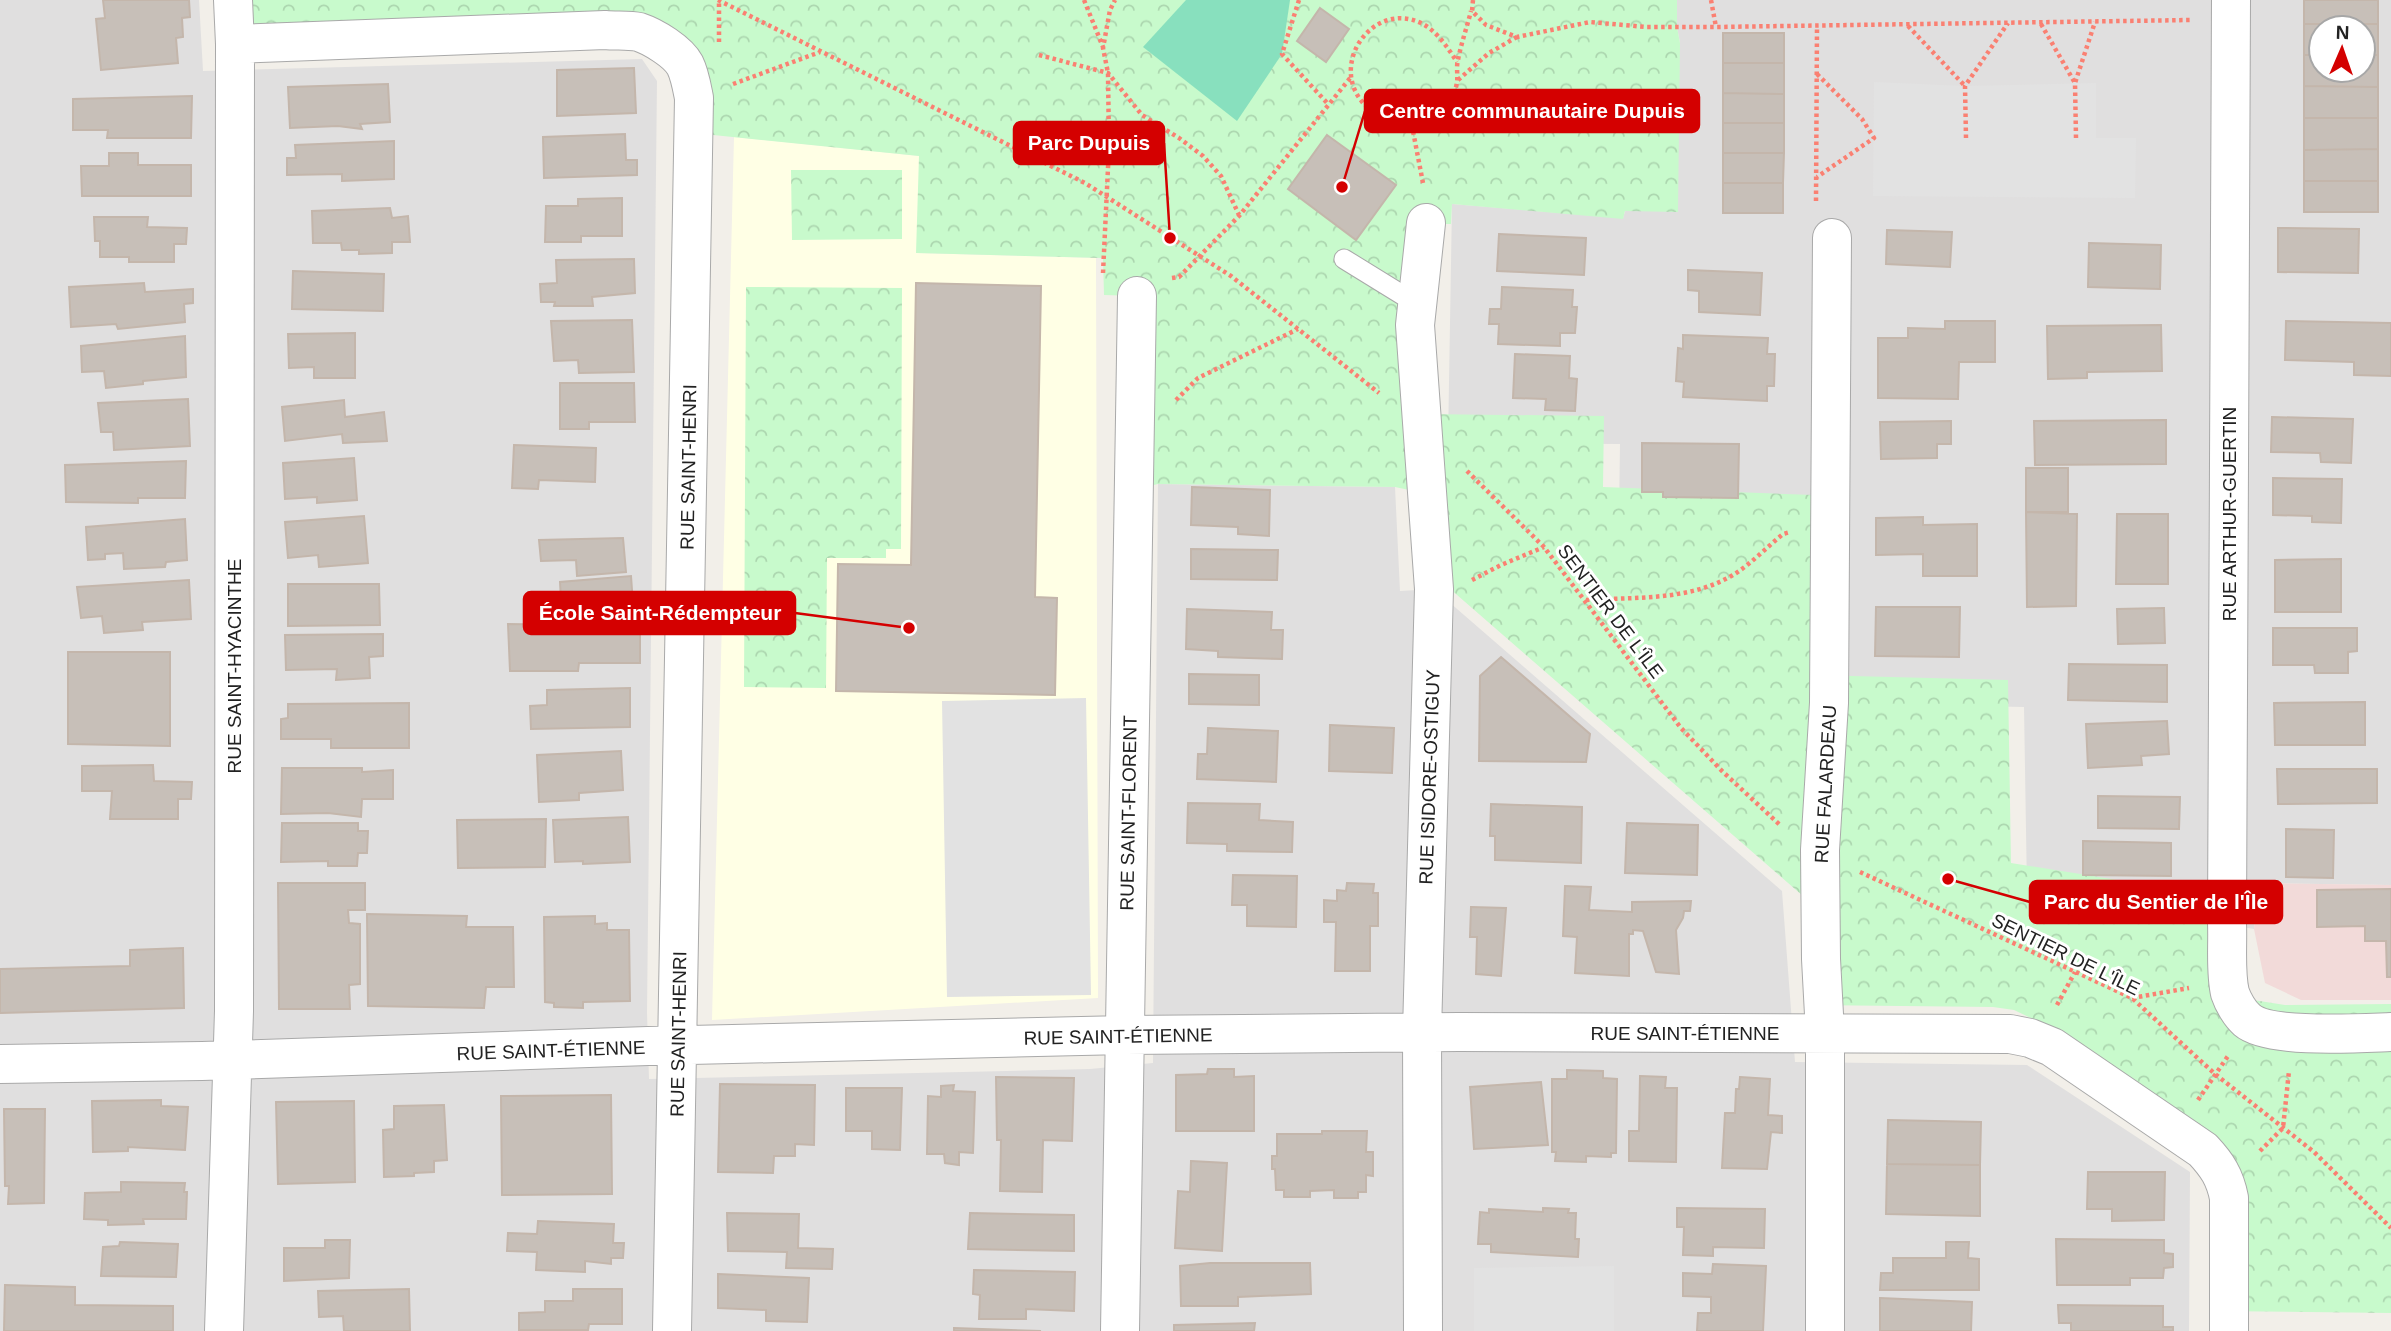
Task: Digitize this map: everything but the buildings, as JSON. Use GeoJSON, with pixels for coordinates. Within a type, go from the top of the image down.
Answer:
{"type":"FeatureCollection","features":[{"type":"Feature","properties":{"kind":"street","name":"RUE SAINT-HYACINTHE"},"geometry":{"type":"LineString","coordinates":[[224,1331],[233,1060],[236,44],[233,0]]}},
{"type":"Feature","properties":{"kind":"street","name":"RUE ARTHUR-GUERTIN"},"geometry":{"type":"LineString","coordinates":[[2231,10],[2227,923],[2230,992],[2236,1006],[2249,1022]]}},
{"type":"Feature","properties":{"kind":"street","name":"RUE SAINT-HENRI"},"geometry":{"type":"LineString","coordinates":[[236,44],[592,30],[639,32],[663,45],[684,64],[694,98],[672,1331]]}},
{"type":"Feature","properties":{"kind":"street","name":"RUE ISIDORE-OSTIGUY"},"geometry":{"type":"LineString","coordinates":[[1423,1331],[1422,1032],[1434,589],[1415,325],[1426,223]]}},
{"type":"Feature","properties":{"kind":"street","name":"RUE FALARDEAU"},"geometry":{"type":"LineString","coordinates":[[1825,1331],[1825,1033],[1820,850],[1829,703],[1832,238]]}},
{"type":"Feature","properties":{"kind":"street","name":"RUE SAINT-FLORENT"},"geometry":{"type":"LineString","coordinates":[[1120,1331],[1137,296]]}},
{"type":"Feature","properties":{"kind":"street"},"geometry":{"type":"LineString","coordinates":[[2249,1022],[2282,1031],[2302,1033],[2391,1032]]}},
{"type":"Feature","properties":{"kind":"street","name":"RUE SAINT-ÉTIENNE"},"geometry":{"type":"LineString","coordinates":[[0,1064],[1125,1035],[1422,1032],[2010,1034],[2052,1047],[2191,1141]]}},
{"type":"Feature","properties":{"kind":"street"},"geometry":{"type":"LineString","coordinates":[[2191,1141],[2218,1166],[2229,1198],[2229,1331]]}},
{"type":"Feature","properties":{"kind":"lane"},"geometry":{"type":"LineString","coordinates":[[1344,259],[1417,304]]}},
{"type":"Feature","properties":{"kind":"path","name":"SENTIER DE L'ÎLE"},"geometry":{"type":"LineString","coordinates":[[718,0],[1085,183],[1201,255],[1362,379],[1478,481],[1544,547],[1681,728],[1781,826],[1840,863],[2132,998],[2215,1074],[2314,1152],[2391,1228]]}},
{"type":"Feature","properties":{"kind":"path"},"geometry":{"type":"LineString","coordinates":[[1084,0],[1103,48],[1108,73],[1108,197],[1103,279]]}},
{"type":"Feature","properties":{"kind":"path"},"geometry":{"type":"LineString","coordinates":[[1103,48],[1110,10],[1115,0]]}},
{"type":"Feature","properties":{"kind":"path"},"geometry":{"type":"LineString","coordinates":[[1299,0],[1282,54],[1329,105]]}},
{"type":"Feature","properties":{"kind":"path"},"geometry":{"type":"LineString","coordinates":[[1457,62],[1447,46],[1420,23],[1402,19],[1385,21],[1371,28],[1358,42],[1350,59],[1351,77],[1357,97],[1370,111],[1387,122],[1412,126],[1424,122],[1447,104],[1454,94],[1457,62],[1473,0]]}},
{"type":"Feature","properties":{"kind":"path"},"geometry":{"type":"LineString","coordinates":[[1711,0],[1716,27]]}},
{"type":"Feature","properties":{"kind":"path"},"geometry":{"type":"LineString","coordinates":[[1457,81],[1481,59],[1517,37],[1590,22],[1646,27],[1817,27],[2095,22],[2231,10]]}},
{"type":"Feature","properties":{"kind":"path"},"geometry":{"type":"LineString","coordinates":[[1472,11],[1486,25],[1517,37]]}},
{"type":"Feature","properties":{"kind":"path"},"geometry":{"type":"LineString","coordinates":[[2076,138],[2075,83],[2095,22]]}},
{"type":"Feature","properties":{"kind":"path"},"geometry":{"type":"LineString","coordinates":[[1966,138],[1965,86],[2008,23]]}},
{"type":"Feature","properties":{"kind":"path"},"geometry":{"type":"LineString","coordinates":[[2040,23],[2075,83]]}},
{"type":"Feature","properties":{"kind":"path"},"geometry":{"type":"LineString","coordinates":[[1907,25],[1965,86]]}},
{"type":"Feature","properties":{"kind":"path"},"geometry":{"type":"LineString","coordinates":[[1817,27],[1816,232],[1832,238]]}},
{"type":"Feature","properties":{"kind":"path"},"geometry":{"type":"LineString","coordinates":[[694,98],[821,52]]}},
{"type":"Feature","properties":{"kind":"path"},"geometry":{"type":"LineString","coordinates":[[1039,55],[1108,73],[1142,115],[1203,156],[1221,176],[1239,216]]}},
{"type":"Feature","properties":{"kind":"path"},"geometry":{"type":"LineString","coordinates":[[1816,177],[1874,138],[1862,119],[1817,74]]}},
{"type":"Feature","properties":{"kind":"path"},"geometry":{"type":"LineString","coordinates":[[1201,255],[1239,216],[1351,77]]}},
{"type":"Feature","properties":{"kind":"path"},"geometry":{"type":"LineString","coordinates":[[1412,126],[1422,174],[1426,223]]}},
{"type":"Feature","properties":{"kind":"path"},"geometry":{"type":"LineString","coordinates":[[1134,443],[1198,378],[1298,329]]}},
{"type":"Feature","properties":{"kind":"path"},"geometry":{"type":"LineString","coordinates":[[1586,600],[1671,596],[1710,587],[1736,573],[1783,534],[1794,530],[1830,532]]}},
{"type":"Feature","properties":{"kind":"path"},"geometry":{"type":"LineString","coordinates":[[1434,589],[1465,584],[1544,547]]}},
{"type":"Feature","properties":{"kind":"path"},"geometry":{"type":"LineString","coordinates":[[2056,1008],[2075,972]]}},
{"type":"Feature","properties":{"kind":"path"},"geometry":{"type":"LineString","coordinates":[[2132,998],[2197,986]]}},
{"type":"Feature","properties":{"kind":"path"},"geometry":{"type":"LineString","coordinates":[[2191,1141],[2215,1074],[2249,1022]]}},
{"type":"Feature","properties":{"kind":"path"},"geometry":{"type":"LineString","coordinates":[[2260,1151],[2283,1128],[2290,1063]]}},
{"type":"Feature","properties":{"kind":"shaded area"},"geometry":{"type":"Polygon","coordinates":[[[0,0],[199,0],[203,71],[642,59],[657,81],[647,1013],[649,1079],[1090,1069],[1153,1063],[1158,484],[1395,487],[1400,591],[1434,589],[1782,891],[1795,1062],[2027,1065],[2190,1172],[2189,1331],[0,1331],[0,0]]]}},
{"type":"Feature","properties":{"kind":"shaded area"},"geometry":{"type":"Polygon","coordinates":[[[1677,0],[2391,0],[2391,885],[2259,883],[2254,929],[2027,891],[2024,707],[1829,703],[1619,515],[1620,444],[1448,443],[1452,204],[1623,218],[1680,43],[1677,0]]]}},
{"type":"Feature","properties":{"kind":"shaded area"},"geometry":{"type":"Polygon","coordinates":[[[1874,82],[1965,86],[2096,83],[2096,138],[2136,138],[2135,198],[1873,196],[1874,82]]]}},
{"type":"Feature","properties":{"kind":"shaded area"},"geometry":{"type":"Polygon","coordinates":[[[734,137],[920,156],[917,253],[1096,258],[1098,998],[712,1020],[734,137]]]}},
{"type":"Feature","properties":{"kind":"shaded area"},"geometry":{"type":"Polygon","coordinates":[[[1086,698],[1091,995],[947,997],[942,701],[1086,698]]]}},
{"type":"Feature","properties":{"kind":"shaded area"},"geometry":{"type":"Polygon","coordinates":[[[2259,883],[2391,885],[2391,1000],[2301,1000],[2265,983],[2254,929],[2259,883]]]}},
{"type":"Feature","properties":{"kind":"shaded area"},"geometry":{"type":"Polygon","coordinates":[[[1614,1266],[1614,1331],[1474,1331],[1474,1268],[1614,1266]]]}},
{"type":"Feature","properties":{"kind":"green space"},"geometry":{"type":"Polygon","coordinates":[[[233,0],[1677,0],[1680,43],[1678,212],[1625,211],[1623,219],[1452,204],[1451,224],[1426,224],[1422,414],[1604,416],[1603,487],[1814,495],[1813,675],[2008,680],[2011,863],[2211,895],[2247,999],[2285,1005],[2391,1004],[2391,1313],[2212,1311],[2213,1170],[2035,1020],[2014,1010],[1993,1007],[1809,1005],[1811,903],[1418,561],[1414,491],[1395,487],[1158,484],[1133,490],[1136,296],[1104,295],[1103,258],[916,253],[919,156],[694,133],[662,44],[236,55],[233,0]]]}},
{"type":"Feature","properties":{"kind":"green space"},"geometry":{"type":"Polygon","coordinates":[[[1186,0],[1290,0],[1282,54],[1237,121],[1143,47],[1186,0]]]}},
{"type":"Feature","properties":{"kind":"green space"},"geometry":{"type":"Polygon","coordinates":[[[791,170],[902,170],[902,239],[792,240],[791,170]]]}},
{"type":"Feature","properties":{"kind":"green space"},"geometry":{"type":"Polygon","coordinates":[[[746,287],[902,288],[901,549],[886,549],[886,558],[827,558],[826,688],[744,687],[746,287]]]}},
{"type":"Feature","properties":{"kind":"place","name":"Centre communautaire Dupuis"},"geometry":{"type":"Point","coordinates":[1342,187]}},
{"type":"Feature","properties":{"kind":"place","name":"Parc Dupuis"},"geometry":{"type":"Point","coordinates":[1170,238]}},
{"type":"Feature","properties":{"kind":"place","name":"École Saint-Rédempteur"},"geometry":{"type":"Point","coordinates":[909,628]}},
{"type":"Feature","properties":{"kind":"place","name":"Parc du Sentier de l'Île"},"geometry":{"type":"Point","coordinates":[1948,879]}}]}
